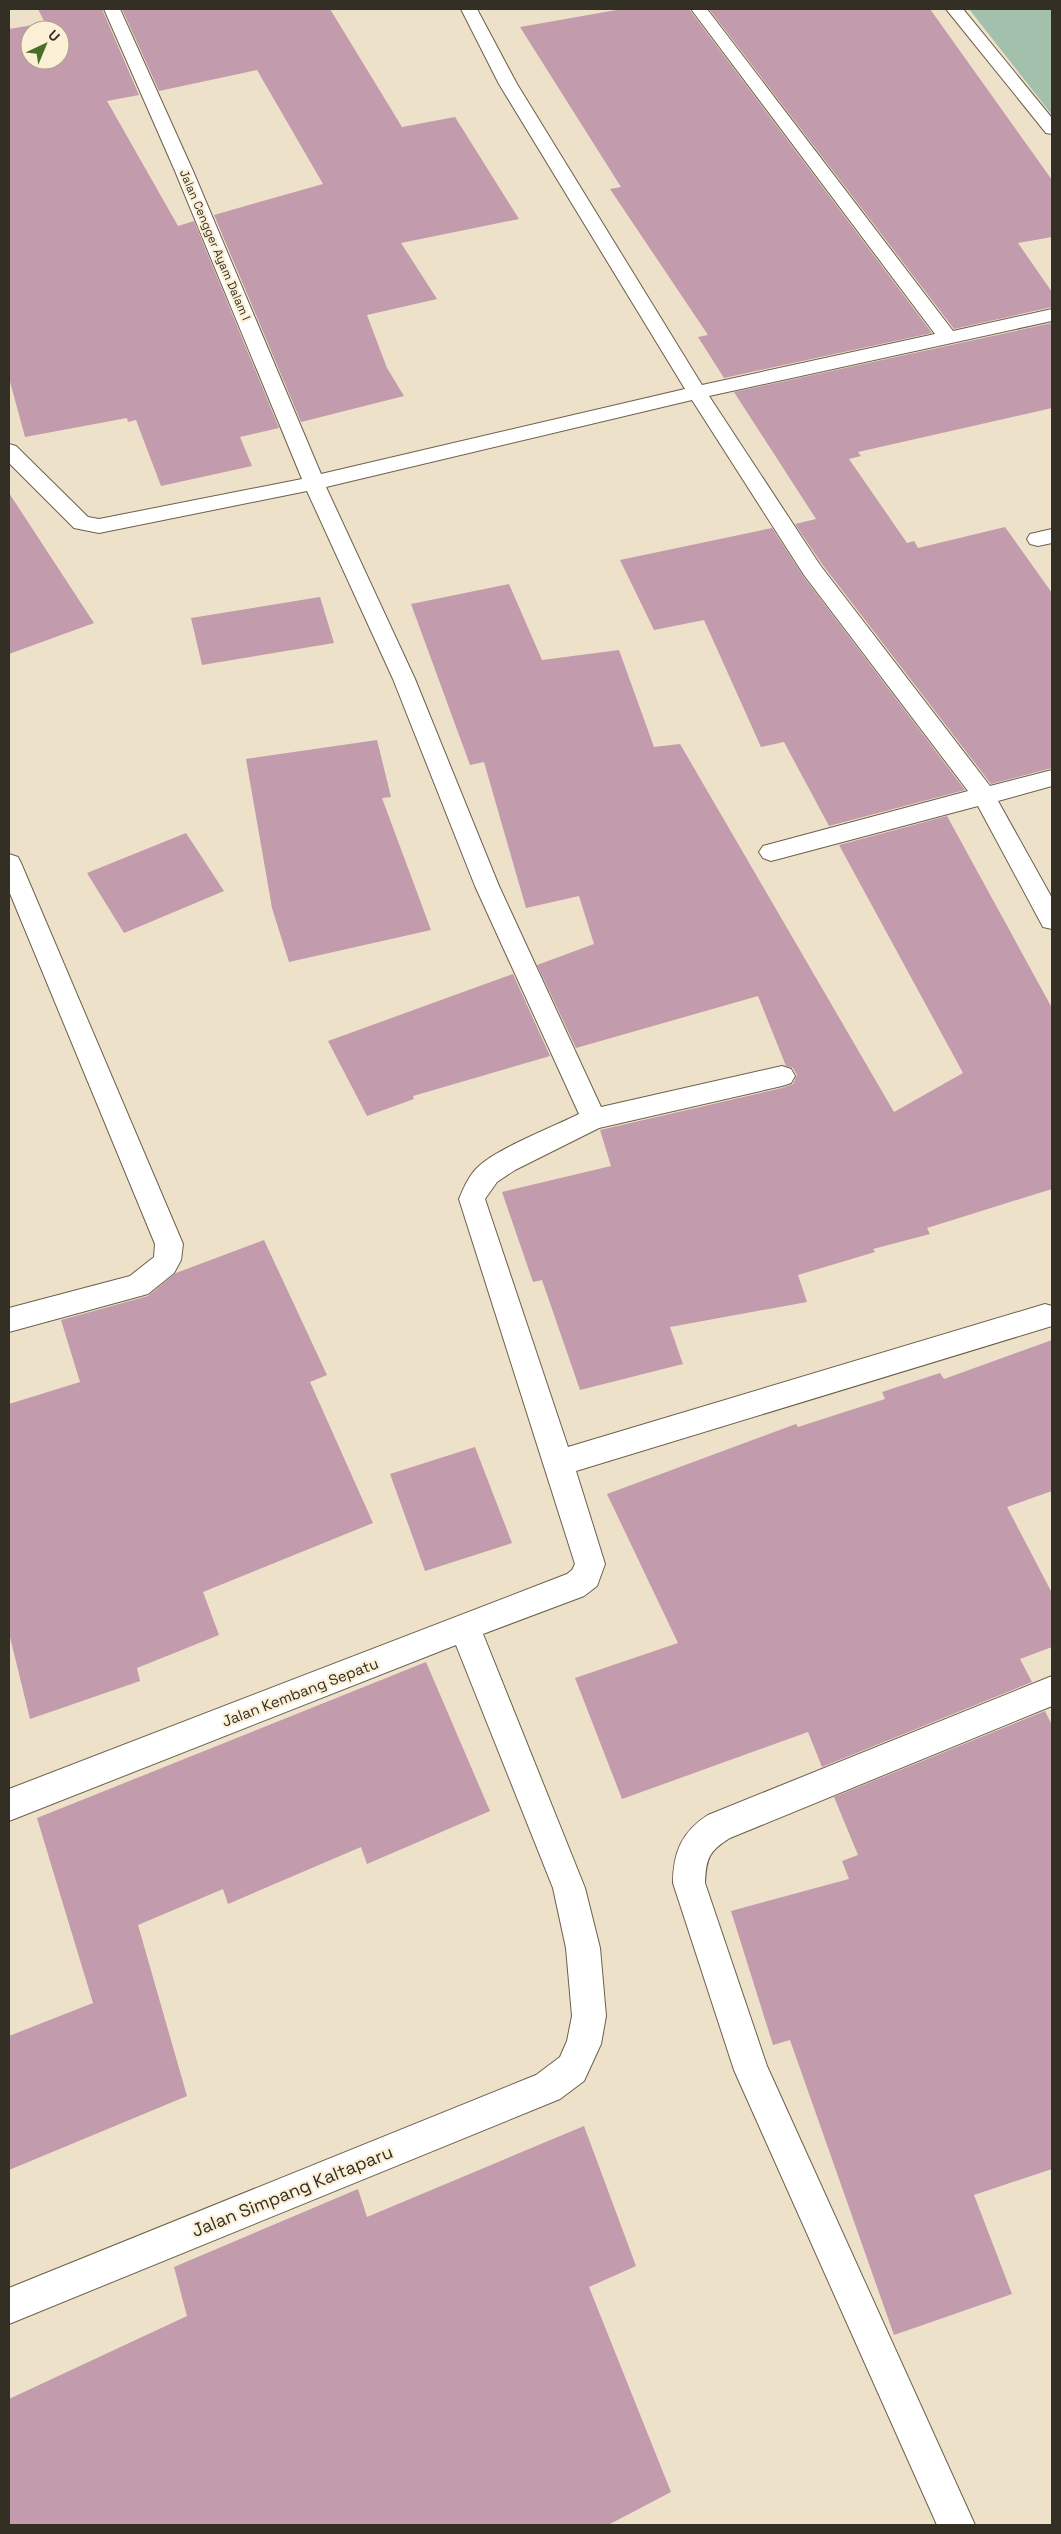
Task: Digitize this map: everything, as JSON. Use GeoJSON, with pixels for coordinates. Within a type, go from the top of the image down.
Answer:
{"type":"FeatureCollection","features":[{"type":"Feature","properties":{"kind":"street","name":"Jalan Cengger Ayam Dalam I"},"geometry":{"type":"LineString","coordinates":[[112,9],[184,171],[314,483],[404,679],[487,886],[594,1119]]}},
{"type":"Feature","properties":{"kind":"street"},"geometry":{"type":"LineString","coordinates":[[469,9],[508,84],[696,392],[812,570],[983,794],[1052,920]]}},
{"type":"Feature","properties":{"kind":"street"},"geometry":{"type":"LineString","coordinates":[[700,9],[948,338]]}},
{"type":"Feature","properties":{"kind":"street"},"geometry":{"type":"LineString","coordinates":[[954,9],[1052,129]]}},
{"type":"Feature","properties":{"kind":"street"},"geometry":{"type":"LineString","coordinates":[[9,451],[81,523],[90,526],[314,483],[696,392],[1052,315]]}},
{"type":"Feature","properties":{"kind":"street"},"geometry":{"type":"LineString","coordinates":[[771,852],[983,794],[1052,778]]}},
{"type":"Feature","properties":{"kind":"street"},"geometry":{"type":"LineString","coordinates":[[9,863],[169,1244],[167,1260],[155,1275],[138,1286],[9,1320]]}},
{"type":"Feature","properties":{"kind":"street"},"geometry":{"type":"LineString","coordinates":[[782,1076],[594,1119],[506,1162],[488,1174],[478,1186],[472,1200],[527,1372],[559,1463],[1045,1316]]}},
{"type":"Feature","properties":{"kind":"street","name":"Jalan Kembang Sepatu"},"geometry":{"type":"LineString","coordinates":[[9,1805],[556,1591],[579,1584],[587,1575],[590,1564],[559,1463]]}},
{"type":"Feature","properties":{"kind":"street","name":"Jalan Simpang Kaltaparu"},"geometry":{"type":"LineString","coordinates":[[9,2306],[548,2087],[572,2069],[584,2044],[589,2016],[583,1948],[570,1888],[476,1623]]}},
{"type":"Feature","properties":{"kind":"street"},"geometry":{"type":"LineString","coordinates":[[956,2525],[751,2070],[689,1883],[689,1860],[703,1836],[719,1826],[1052,1691]]}},
{"type":"Feature","properties":{"kind":"green space"},"geometry":{"type":"Polygon","coordinates":[[[969,9],[1052,9],[1052,115],[969,9]]]}},
{"type":"Feature","properties":{"kind":"building"},"geometry":{"type":"Polygon","coordinates":[[[38,9],[102,9],[139,95],[107,101],[178,226],[194,221],[279,428],[240,437],[252,466],[161,486],[136,420],[128,422],[127,418],[25,437],[9,378],[9,29],[20,27],[20,70],[70,70],[70,20],[44,20],[38,9]]]}},
{"type":"Feature","properties":{"kind":"building"},"geometry":{"type":"Polygon","coordinates":[[[122,9],[330,9],[402,127],[455,117],[519,219],[401,243],[437,299],[367,315],[387,368],[404,396],[301,422],[214,215],[323,184],[257,70],[159,91],[122,9]]]}},
{"type":"Feature","properties":{"kind":"building"},"geometry":{"type":"Polygon","coordinates":[[[622,9],[689,9],[932,333],[724,378],[698,337],[708,335],[610,189],[621,187],[520,27],[622,9]]]}},
{"type":"Feature","properties":{"kind":"building"},"geometry":{"type":"Polygon","coordinates":[[[709,9],[930,9],[1052,180],[1052,237],[1018,243],[1052,292],[1052,307],[954,329],[709,9]]]}},
{"type":"Feature","properties":{"kind":"building"},"geometry":{"type":"Polygon","coordinates":[[[1052,323],[1052,408],[858,452],[861,456],[849,459],[907,543],[914,541],[918,548],[1005,527],[1052,593],[1052,768],[991,784],[822,564],[795,524],[816,519],[734,392],[1052,323]]]}},
{"type":"Feature","properties":{"kind":"building"},"geometry":{"type":"Polygon","coordinates":[[[9,493],[94,623],[9,654],[9,493]]]}},
{"type":"Feature","properties":{"kind":"building"},"geometry":{"type":"Polygon","coordinates":[[[772,528],[803,576],[965,790],[829,826],[784,742],[761,747],[704,620],[654,630],[620,560],[772,528]]]}},
{"type":"Feature","properties":{"kind":"building"},"geometry":{"type":"Polygon","coordinates":[[[509,584],[542,660],[619,650],[654,747],[680,744],[894,1112],[963,1073],[839,845],[947,816],[1052,1008],[1052,1189],[927,1228],[930,1234],[873,1249],[875,1252],[798,1275],[807,1302],[670,1327],[683,1364],[580,1390],[542,1280],[533,1282],[502,1192],[611,1166],[600,1130],[782,1088],[793,1084],[797,1075],[793,1068],[786,1066],[758,996],[576,1048],[537,965],[594,944],[579,896],[526,908],[484,762],[470,765],[411,604],[509,584]]]}},
{"type":"Feature","properties":{"kind":"building"},"geometry":{"type":"Polygon","coordinates":[[[320,597],[334,643],[202,665],[191,618],[320,597]]]}},
{"type":"Feature","properties":{"kind":"building"},"geometry":{"type":"Polygon","coordinates":[[[377,740],[391,797],[382,798],[431,930],[289,962],[272,908],[246,759],[377,740]]]}},
{"type":"Feature","properties":{"kind":"building"},"geometry":{"type":"Polygon","coordinates":[[[186,833],[224,891],[124,933],[87,873],[186,833]]]}},
{"type":"Feature","properties":{"kind":"building"},"geometry":{"type":"Polygon","coordinates":[[[513,974],[550,1056],[413,1096],[414,1099],[367,1116],[328,1041],[513,974]]]}},
{"type":"Feature","properties":{"kind":"building"},"geometry":{"type":"Polygon","coordinates":[[[264,1240],[327,1375],[310,1382],[373,1523],[203,1592],[219,1635],[137,1668],[140,1681],[30,1719],[9,1633],[9,1404],[80,1382],[61,1320],[148,1296],[176,1273],[264,1240]]]}},
{"type":"Feature","properties":{"kind":"building"},"geometry":{"type":"Polygon","coordinates":[[[1052,1340],[1052,1491],[1007,1507],[1052,1593],[1052,1647],[1020,1659],[1032,1682],[822,1767],[808,1732],[622,1799],[575,1678],[678,1643],[607,1494],[796,1424],[798,1427],[885,1399],[882,1392],[940,1373],[944,1379],[1052,1340]]]}},
{"type":"Feature","properties":{"kind":"building"},"geometry":{"type":"Polygon","coordinates":[[[475,1447],[512,1543],[425,1571],[390,1474],[475,1447]]]}},
{"type":"Feature","properties":{"kind":"building"},"geometry":{"type":"Polygon","coordinates":[[[426,1662],[490,1811],[367,1864],[361,1847],[228,1904],[223,1889],[138,1925],[187,2096],[9,2170],[9,2036],[93,2003],[37,1818],[426,1662]]]}},
{"type":"Feature","properties":{"kind":"building"},"geometry":{"type":"Polygon","coordinates":[[[1045,1711],[1052,1725],[1052,2169],[974,2195],[1012,2294],[894,2335],[790,2040],[773,2045],[731,1911],[849,1879],[842,1861],[858,1855],[834,1797],[1045,1711]]]}},
{"type":"Feature","properties":{"kind":"building"},"geometry":{"type":"Polygon","coordinates":[[[584,2126],[636,2266],[589,2287],[671,2492],[608,2525],[9,2525],[9,2399],[187,2316],[174,2267],[358,2189],[367,2217],[584,2126]]]}}]}
